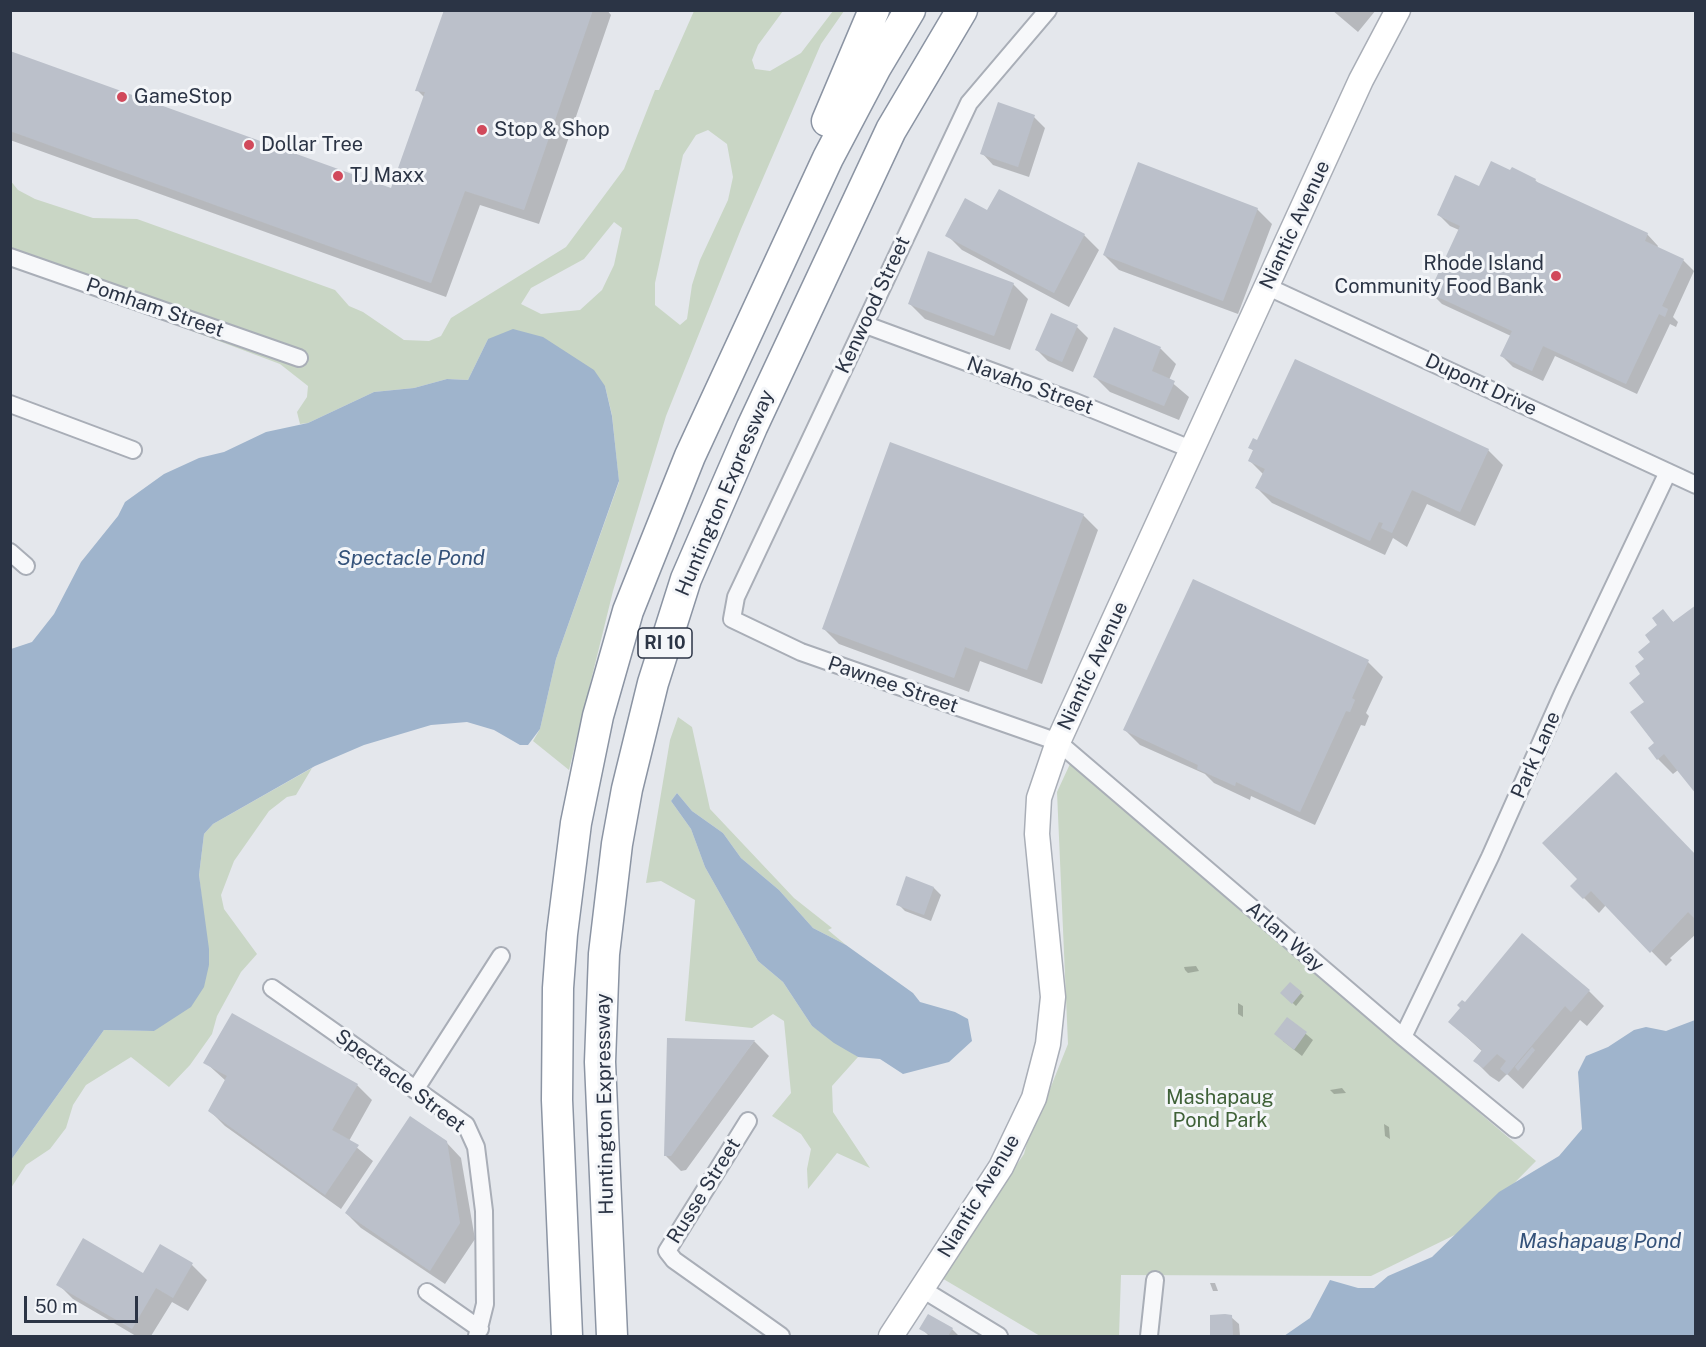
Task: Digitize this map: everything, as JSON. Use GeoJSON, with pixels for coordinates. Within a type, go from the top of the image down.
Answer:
{"type":"FeatureCollection","features":[{"type":"Feature","properties":{"kind":"highway"},"geometry":{"type":"LineString","coordinates":[[747,331],[792,203],[874,10]]}},
{"type":"Feature","properties":{"kind":"highway","name":"RI 10"},"geometry":{"type":"LineString","coordinates":[[567,1336],[556,1043],[562,934],[576,823],[598,716],[632,601],[667,507],[747,331],[850,115],[910,10]]}},
{"type":"Feature","properties":{"kind":"highway","name":"Huntington Expressway"},"geometry":{"type":"LineString","coordinates":[[612,1336],[600,1062],[604,954],[617,844],[627,789],[650,693],[686,579],[738,457],[891,130],[962,10]]}},
{"type":"Feature","properties":{"kind":"street","name":"Kenwood Street"},"geometry":{"type":"LineString","coordinates":[[732,619],[736,597],[969,103],[1048,10]]}},
{"type":"Feature","properties":{"kind":"street","name":"Niantic Avenue"},"geometry":{"type":"LineString","coordinates":[[891,1336],[1001,1167],[1034,1098],[1048,1044],[1053,997],[1037,834],[1039,798],[1058,742],[1361,80],[1398,10]]}},
{"type":"Feature","properties":{"kind":"street","name":"Pomham Street"},"geometry":{"type":"LineString","coordinates":[[10,257],[299,358]]}},
{"type":"Feature","properties":{"kind":"street","name":"Dupont Drive"},"geometry":{"type":"LineString","coordinates":[[1266,286],[1695,485]]}},
{"type":"Feature","properties":{"kind":"street","name":"Navaho Street"},"geometry":{"type":"LineString","coordinates":[[866,325],[1075,402],[1193,450]]}},
{"type":"Feature","properties":{"kind":"street"},"geometry":{"type":"LineString","coordinates":[[10,404],[133,450]]}},
{"type":"Feature","properties":{"kind":"street","name":"Park Lane"},"geometry":{"type":"LineString","coordinates":[[1403,1037],[1490,857],[1563,693],[1668,472]]}},
{"type":"Feature","properties":{"kind":"street"},"geometry":{"type":"LineString","coordinates":[[10,552],[26,566]]}},
{"type":"Feature","properties":{"kind":"street","name":"Pawnee Street"},"geometry":{"type":"LineString","coordinates":[[732,619],[801,652],[1058,742]]}},
{"type":"Feature","properties":{"kind":"street","name":"Arlan Way"},"geometry":{"type":"LineString","coordinates":[[1058,742],[1403,1037],[1515,1129]]}},
{"type":"Feature","properties":{"kind":"street"},"geometry":{"type":"LineString","coordinates":[[415,1090],[501,956]]}},
{"type":"Feature","properties":{"kind":"street","name":"Spectacle Street"},"geometry":{"type":"LineString","coordinates":[[272,988],[466,1125],[476,1147],[483,1203],[485,1304],[478,1333]]}},
{"type":"Feature","properties":{"kind":"street","name":"Russe Street"},"geometry":{"type":"LineString","coordinates":[[748,1121],[667,1251],[674,1260],[781,1336]]}},
{"type":"Feature","properties":{"kind":"street"},"geometry":{"type":"LineString","coordinates":[[1149,1336],[1155,1280]]}},
{"type":"Feature","properties":{"kind":"street"},"geometry":{"type":"LineString","coordinates":[[922,1289],[999,1336]]}},
{"type":"Feature","properties":{"kind":"street"},"geometry":{"type":"LineString","coordinates":[[427,1292],[478,1333]]}},
{"type":"Feature","properties":{"kind":"green space"},"geometry":{"type":"Polygon","coordinates":[[[694,11],[783,11],[758,45],[752,60],[755,69],[770,71],[801,53],[833,11],[844,11],[821,44],[741,229],[666,416],[613,591],[569,770],[533,741],[540,729],[556,659],[619,482],[612,415],[605,386],[488,339],[468,380],[447,379],[414,388],[374,392],[308,423],[300,424],[297,412],[307,397],[308,386],[280,364],[11,263],[10,180],[18,190],[35,199],[93,218],[137,219],[335,290],[349,306],[363,312],[404,340],[429,341],[441,336],[451,318],[566,247],[624,169],[655,90],[659,90],[694,11]],[[708,130],[696,135],[683,155],[655,283],[655,305],[680,325],[687,319],[692,285],[700,260],[728,200],[733,177],[727,144],[708,130]],[[614,222],[584,259],[531,288],[521,304],[541,314],[580,310],[602,290],[614,265],[622,228],[614,222]]]}},
{"type":"Feature","properties":{"kind":"green space"},"geometry":{"type":"Polygon","coordinates":[[[678,717],[692,727],[710,809],[794,898],[832,928],[828,930],[846,945],[813,928],[779,890],[741,858],[723,833],[692,811],[677,793],[671,801],[691,829],[705,867],[758,961],[783,982],[812,1026],[858,1057],[832,1086],[833,1112],[870,1168],[837,1153],[808,1189],[807,1169],[811,1149],[801,1134],[772,1116],[791,1093],[784,1021],[773,1014],[752,1028],[685,1021],[695,900],[661,881],[646,883],[670,740],[678,717]]]}},
{"type":"Feature","properties":{"kind":"green space","name":"Mashapaug Pond Park"},"geometry":{"type":"Polygon","coordinates":[[[1070,764],[1536,1161],[1471,1227],[1371,1276],[1121,1275],[1119,1336],[1040,1336],[940,1277],[1024,1154],[1036,1108],[1050,1089],[1068,1044],[1057,792],[1070,764]]]}},
{"type":"Feature","properties":{"kind":"green space"},"geometry":{"type":"Polygon","coordinates":[[[312,768],[296,795],[287,797],[269,811],[234,861],[221,895],[224,909],[257,954],[241,972],[217,1016],[212,1034],[190,1065],[169,1087],[131,1057],[86,1085],[73,1105],[66,1128],[50,1149],[26,1165],[11,1188],[11,1160],[104,1030],[154,1031],[209,965],[199,875],[204,834],[213,824],[312,768]]]}},
{"type":"Feature","properties":{"kind":"water","name":"Spectacle Pond"},"geometry":{"type":"Polygon","coordinates":[[[513,329],[543,337],[594,370],[605,386],[612,416],[619,481],[556,659],[540,729],[528,745],[520,745],[494,730],[467,722],[431,725],[364,745],[315,766],[213,824],[204,834],[199,875],[209,949],[209,965],[204,987],[191,1007],[154,1031],[104,1030],[11,1160],[11,649],[32,642],[54,614],[81,562],[118,516],[125,502],[164,474],[199,458],[224,452],[266,432],[308,423],[374,392],[414,388],[447,379],[468,380],[488,339],[513,329]]]}},
{"type":"Feature","properties":{"kind":"water"},"geometry":{"type":"Polygon","coordinates":[[[677,793],[692,811],[723,833],[741,858],[779,890],[813,928],[846,945],[913,993],[920,1002],[955,1012],[968,1019],[972,1041],[949,1062],[903,1074],[880,1059],[858,1057],[834,1043],[812,1026],[783,982],[758,961],[705,867],[691,829],[671,801],[677,793]]]}},
{"type":"Feature","properties":{"kind":"water","name":"Mashapaug Pond"},"geometry":{"type":"Polygon","coordinates":[[[1695,1020],[1695,1336],[1284,1336],[1310,1318],[1330,1280],[1358,1288],[1374,1288],[1388,1276],[1432,1257],[1499,1192],[1559,1156],[1582,1129],[1578,1072],[1586,1056],[1608,1047],[1634,1030],[1646,1027],[1666,1031],[1695,1020]]]}},
{"type":"Feature","properties":{"kind":"building"},"geometry":{"type":"Polygon","coordinates":[[[444,10],[593,10],[524,210],[465,191],[431,283],[10,131],[10,51],[391,188],[425,92],[415,91],[444,10]]]}},
{"type":"Feature","properties":{"kind":"building"},"geometry":{"type":"Polygon","coordinates":[[[998,102],[1035,115],[1018,167],[980,154],[998,102]]]}},
{"type":"Feature","properties":{"kind":"building","name":"Rhode Island Community Food Bank"},"geometry":{"type":"Polygon","coordinates":[[[1491,161],[1510,170],[1512,167],[1536,179],[1535,181],[1648,233],[1645,241],[1684,259],[1662,306],[1668,309],[1665,317],[1659,314],[1626,384],[1543,346],[1532,371],[1500,356],[1512,331],[1429,293],[1460,226],[1437,215],[1455,175],[1479,186],[1491,161]]]}},
{"type":"Feature","properties":{"kind":"building"},"geometry":{"type":"Polygon","coordinates":[[[1138,162],[1258,208],[1223,301],[1103,255],[1138,162]]]}},
{"type":"Feature","properties":{"kind":"building"},"geometry":{"type":"Polygon","coordinates":[[[999,189],[1085,234],[1054,293],[945,236],[965,198],[987,210],[999,189]]]}},
{"type":"Feature","properties":{"kind":"building"},"geometry":{"type":"Polygon","coordinates":[[[928,251],[1014,283],[994,336],[908,304],[928,251]]]}},
{"type":"Feature","properties":{"kind":"building"},"geometry":{"type":"Polygon","coordinates":[[[1051,313],[1078,325],[1062,362],[1035,350],[1051,313]]]}},
{"type":"Feature","properties":{"kind":"building"},"geometry":{"type":"Polygon","coordinates":[[[1114,327],[1161,347],[1152,371],[1175,381],[1164,406],[1093,377],[1114,327]]]}},
{"type":"Feature","properties":{"kind":"building"},"geometry":{"type":"Polygon","coordinates":[[[1295,359],[1489,449],[1460,512],[1412,490],[1392,533],[1381,528],[1383,523],[1379,522],[1370,541],[1255,488],[1265,469],[1248,461],[1253,450],[1248,448],[1253,438],[1257,440],[1295,359]]]}},
{"type":"Feature","properties":{"kind":"building"},"geometry":{"type":"Polygon","coordinates":[[[890,442],[1084,514],[1027,670],[965,647],[954,678],[822,629],[890,442]]]}},
{"type":"Feature","properties":{"kind":"building"},"geometry":{"type":"Polygon","coordinates":[[[1193,579],[1369,660],[1352,698],[1355,700],[1350,712],[1346,711],[1300,812],[1236,782],[1235,786],[1197,769],[1198,765],[1123,730],[1193,579]]]}},
{"type":"Feature","properties":{"kind":"building"},"geometry":{"type":"Polygon","coordinates":[[[1696,605],[1696,794],[1664,754],[1657,760],[1648,748],[1654,743],[1630,712],[1644,702],[1629,683],[1640,674],[1635,666],[1644,659],[1638,652],[1650,642],[1645,635],[1657,625],[1652,618],[1663,609],[1673,622],[1696,605]]]}},
{"type":"Feature","properties":{"kind":"building"},"geometry":{"type":"Polygon","coordinates":[[[1616,772],[1696,855],[1696,920],[1688,912],[1650,953],[1591,891],[1583,899],[1570,886],[1577,879],[1542,843],[1616,772]]]}},
{"type":"Feature","properties":{"kind":"building"},"geometry":{"type":"Polygon","coordinates":[[[906,876],[934,887],[924,915],[896,905],[906,876]]]}},
{"type":"Feature","properties":{"kind":"building"},"geometry":{"type":"Polygon","coordinates":[[[1522,933],[1590,990],[1571,1012],[1565,1006],[1507,1075],[1500,1069],[1506,1061],[1497,1054],[1483,1068],[1473,1061],[1482,1050],[1448,1022],[1460,1008],[1457,1005],[1462,1000],[1465,1002],[1522,933]]]}},
{"type":"Feature","properties":{"kind":"building"},"geometry":{"type":"Polygon","coordinates":[[[1290,982],[1302,992],[1292,1004],[1280,993],[1290,982]]]}},
{"type":"Feature","properties":{"kind":"building"},"geometry":{"type":"Polygon","coordinates":[[[232,1013],[358,1084],[332,1130],[359,1145],[325,1195],[208,1111],[227,1076],[203,1063],[232,1013]]]}},
{"type":"Feature","properties":{"kind":"building"},"geometry":{"type":"Polygon","coordinates":[[[1287,1017],[1307,1032],[1294,1050],[1274,1034],[1287,1017]]]}},
{"type":"Feature","properties":{"kind":"building"},"geometry":{"type":"Polygon","coordinates":[[[667,1038],[755,1040],[671,1156],[664,1156],[667,1038]]]}},
{"type":"Feature","properties":{"kind":"building"},"geometry":{"type":"Polygon","coordinates":[[[1532,1047],[1535,1050],[1518,1071],[1515,1067],[1532,1047]]]}},
{"type":"Feature","properties":{"kind":"building"},"geometry":{"type":"Polygon","coordinates":[[[410,1116],[447,1141],[460,1223],[430,1271],[345,1213],[410,1116]]]}},
{"type":"Feature","properties":{"kind":"building"},"geometry":{"type":"Polygon","coordinates":[[[83,1238],[143,1273],[160,1244],[193,1263],[173,1298],[156,1288],[132,1329],[56,1285],[83,1238]]]}},
{"type":"Feature","properties":{"kind":"building"},"geometry":{"type":"Polygon","coordinates":[[[928,1314],[953,1328],[948,1336],[932,1336],[919,1329],[928,1314]]]}},
{"type":"Feature","properties":{"kind":"building"},"geometry":{"type":"Polygon","coordinates":[[[1210,1315],[1232,1315],[1233,1336],[1210,1336],[1210,1315]]]}},
{"type":"Feature","properties":{"kind":"place","name":"GameStop"},"geometry":{"type":"Point","coordinates":[122,97]}},
{"type":"Feature","properties":{"kind":"place","name":"Stop & Shop"},"geometry":{"type":"Point","coordinates":[482,130]}},
{"type":"Feature","properties":{"kind":"place","name":"Dollar Tree"},"geometry":{"type":"Point","coordinates":[249,145]}},
{"type":"Feature","properties":{"kind":"place","name":"TJ Maxx"},"geometry":{"type":"Point","coordinates":[338,176]}},
{"type":"Feature","properties":{"kind":"place","name":"Rhode Island Community Food Bank"},"geometry":{"type":"Point","coordinates":[1556,276]}}]}
